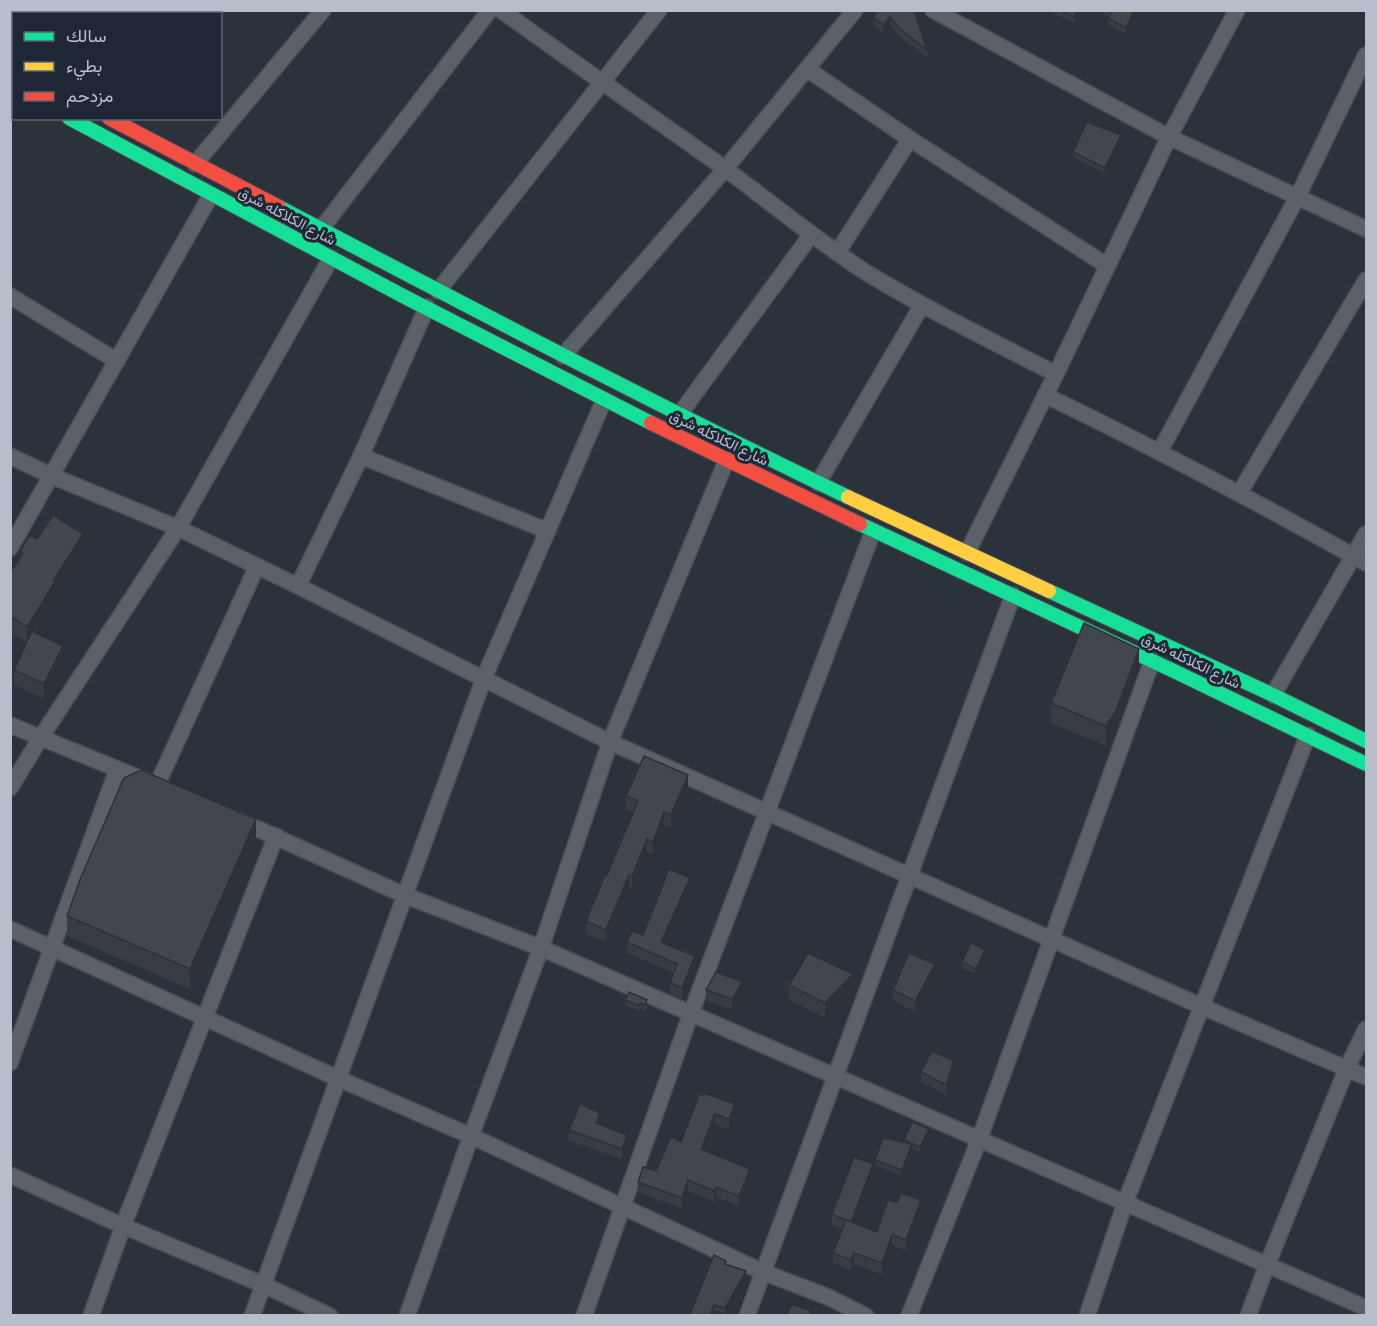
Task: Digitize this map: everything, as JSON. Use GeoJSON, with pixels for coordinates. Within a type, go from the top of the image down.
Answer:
{"type":"FeatureCollection","features":[{"type":"Feature","properties":{"kind":"street"},"geometry":{"type":"LineString","coordinates":[[195,164],[323,10]]}},
{"type":"Feature","properties":{"kind":"street"},"geometry":{"type":"LineString","coordinates":[[321,229],[490,10]]}},
{"type":"Feature","properties":{"kind":"street"},"geometry":{"type":"LineString","coordinates":[[501,10],[602,84],[725,169],[837,253],[922,305],[1056,374]]}},
{"type":"Feature","properties":{"kind":"street"},"geometry":{"type":"LineString","coordinates":[[438,291],[659,10]]}},
{"type":"Feature","properties":{"kind":"street"},"geometry":{"type":"LineString","coordinates":[[563,356],[725,169],[855,10]]}},
{"type":"Feature","properties":{"kind":"street"},"geometry":{"type":"LineString","coordinates":[[933,10],[1169,137],[1366,229]]}},
{"type":"Feature","properties":{"kind":"street"},"geometry":{"type":"LineString","coordinates":[[967,553],[1056,374],[1169,137],[1236,11]]}},
{"type":"Feature","properties":{"kind":"street"},"geometry":{"type":"LineString","coordinates":[[1160,451],[1298,196],[1366,55]]}},
{"type":"Feature","properties":{"kind":"street"},"geometry":{"type":"LineString","coordinates":[[807,69],[910,139],[1106,265]]}},
{"type":"Feature","properties":{"kind":"street","name":"شارع الكلاكله شرق"},"geometry":{"type":"LineString","coordinates":[[73,120],[211,195],[604,400],[873,531],[1013,595],[1366,764]]}},
{"type":"Feature","properties":{"kind":"street","name":"شارع الكلاكله شرق"},"geometry":{"type":"LineString","coordinates":[[114,120],[438,291],[680,415],[818,483],[1273,695],[1366,741]]}},
{"type":"Feature","properties":{"kind":"street"},"geometry":{"type":"LineString","coordinates":[[837,253],[910,139]]}},
{"type":"Feature","properties":{"kind":"street"},"geometry":{"type":"LineString","coordinates":[[10,548],[211,195]]}},
{"type":"Feature","properties":{"kind":"street"},"geometry":{"type":"LineString","coordinates":[[680,415],[811,235]]}},
{"type":"Feature","properties":{"kind":"street"},"geometry":{"type":"LineString","coordinates":[[10,788],[178,528],[331,258]]}},
{"type":"Feature","properties":{"kind":"street"},"geometry":{"type":"LineString","coordinates":[[1240,492],[1366,280]]}},
{"type":"Feature","properties":{"kind":"street"},"geometry":{"type":"LineString","coordinates":[[10,296],[117,361]]}},
{"type":"Feature","properties":{"kind":"street"},"geometry":{"type":"LineString","coordinates":[[818,483],[922,305]]}},
{"type":"Feature","properties":{"kind":"street"},"geometry":{"type":"LineString","coordinates":[[298,586],[361,456],[427,307]]}},
{"type":"Feature","properties":{"kind":"street"},"geometry":{"type":"LineString","coordinates":[[1045,395],[1240,492],[1360,559]]}},
{"type":"Feature","properties":{"kind":"street"},"geometry":{"type":"LineString","coordinates":[[252,1316],[484,678],[604,400]]}},
{"type":"Feature","properties":{"kind":"street"},"geometry":{"type":"LineString","coordinates":[[10,456],[52,477],[178,528],[610,742],[1203,1007],[1366,1077]]}},
{"type":"Feature","properties":{"kind":"street"},"geometry":{"type":"LineString","coordinates":[[361,456],[548,531]]}},
{"type":"Feature","properties":{"kind":"street"},"geometry":{"type":"LineString","coordinates":[[407,1316],[541,948],[610,742],[727,459]]}},
{"type":"Feature","properties":{"kind":"street"},"geometry":{"type":"LineString","coordinates":[[584,1316],[691,1013],[873,531]]}},
{"type":"Feature","properties":{"kind":"street"},"geometry":{"type":"LineString","coordinates":[[1273,695],[1360,559],[1366,534]]}},
{"type":"Feature","properties":{"kind":"street"},"geometry":{"type":"LineString","coordinates":[[10,725],[162,787],[257,566]]}},
{"type":"Feature","properties":{"kind":"street"},"geometry":{"type":"LineString","coordinates":[[747,1316],[1013,595]]}},
{"type":"Feature","properties":{"kind":"street"},"geometry":{"type":"LineString","coordinates":[[909,1316],[979,1140],[1152,661]]}},
{"type":"Feature","properties":{"kind":"street"},"geometry":{"type":"LineString","coordinates":[[1086,1316],[1125,1203],[1308,735]]}},
{"type":"Feature","properties":{"kind":"street"},"geometry":{"type":"LineString","coordinates":[[10,1063],[117,770]]}},
{"type":"Feature","properties":{"kind":"street"},"geometry":{"type":"LineString","coordinates":[[222,813],[404,896],[541,948],[1366,1308]]}},
{"type":"Feature","properties":{"kind":"street"},"geometry":{"type":"LineString","coordinates":[[91,1316],[123,1226],[276,836]]}},
{"type":"Feature","properties":{"kind":"street"},"geometry":{"type":"LineString","coordinates":[[10,930],[471,1136],[763,1272],[828,1297],[866,1316]]}},
{"type":"Feature","properties":{"kind":"street"},"geometry":{"type":"LineString","coordinates":[[1248,1316],[1347,1068],[1366,1029]]}},
{"type":"Feature","properties":{"kind":"street"},"geometry":{"type":"LineString","coordinates":[[10,1175],[330,1316]]}},
{"type":"Feature","properties":{"kind":"building"},"geometry":{"type":"Polygon","coordinates":[[[878,10],[914,10],[927,50],[901,30],[890,17],[883,25],[873,17],[878,10]]]}},
{"type":"Feature","properties":{"kind":"building"},"geometry":{"type":"Polygon","coordinates":[[[1061,10],[1077,10],[1074,17],[1061,10]]]}},
{"type":"Feature","properties":{"kind":"building"},"geometry":{"type":"Polygon","coordinates":[[[1109,10],[1134,10],[1126,28],[1108,18],[1112,12],[1109,10]]]}},
{"type":"Feature","properties":{"kind":"building"},"geometry":{"type":"Polygon","coordinates":[[[1087,122],[1121,135],[1105,168],[1073,152],[1087,122]]]}},
{"type":"Feature","properties":{"kind":"building"},"geometry":{"type":"Polygon","coordinates":[[[53,515],[83,534],[27,627],[10,616],[10,573],[23,553],[20,551],[30,535],[37,539],[53,515]]]}},
{"type":"Feature","properties":{"kind":"building"},"geometry":{"type":"Polygon","coordinates":[[[1084,623],[1139,649],[1115,713],[1106,726],[1051,703],[1084,623]]]}},
{"type":"Feature","properties":{"kind":"building"},"geometry":{"type":"Polygon","coordinates":[[[32,631],[63,646],[44,684],[14,670],[32,631]]]}},
{"type":"Feature","properties":{"kind":"building"},"geometry":{"type":"Polygon","coordinates":[[[644,756],[688,775],[671,815],[664,812],[653,842],[647,839],[606,930],[586,921],[638,801],[626,796],[644,756]]]}},
{"type":"Feature","properties":{"kind":"building"},"geometry":{"type":"Polygon","coordinates":[[[141,770],[256,819],[190,969],[67,916],[81,877],[124,778],[141,770]]]}},
{"type":"Feature","properties":{"kind":"building"},"geometry":{"type":"Polygon","coordinates":[[[669,869],[690,878],[661,942],[695,956],[682,988],[670,983],[677,964],[627,942],[632,931],[643,935],[669,869]]]}},
{"type":"Feature","properties":{"kind":"building"},"geometry":{"type":"Polygon","coordinates":[[[971,943],[985,950],[976,969],[962,962],[971,943]]]}},
{"type":"Feature","properties":{"kind":"building"},"geometry":{"type":"Polygon","coordinates":[[[808,953],[853,974],[825,1003],[789,985],[808,953]]]}},
{"type":"Feature","properties":{"kind":"building"},"geometry":{"type":"Polygon","coordinates":[[[909,953],[935,964],[915,1001],[893,990],[909,953]]]}},
{"type":"Feature","properties":{"kind":"building"},"geometry":{"type":"Polygon","coordinates":[[[716,972],[743,982],[732,999],[706,990],[716,972]]]}},
{"type":"Feature","properties":{"kind":"building"},"geometry":{"type":"Polygon","coordinates":[[[629,992],[647,1000],[645,1005],[640,1003],[639,1006],[625,1000],[629,992]]]}},
{"type":"Feature","properties":{"kind":"building"},"geometry":{"type":"Polygon","coordinates":[[[932,1051],[954,1061],[946,1085],[921,1072],[932,1051]]]}},
{"type":"Feature","properties":{"kind":"building"},"geometry":{"type":"Polygon","coordinates":[[[707,1094],[735,1104],[729,1119],[715,1114],[701,1149],[750,1169],[739,1196],[716,1187],[714,1191],[688,1180],[682,1198],[638,1182],[643,1167],[656,1171],[671,1137],[681,1142],[699,1095],[707,1094]]]}},
{"type":"Feature","properties":{"kind":"building"},"geometry":{"type":"Polygon","coordinates":[[[580,1104],[600,1113],[596,1123],[627,1135],[622,1149],[569,1130],[580,1104]]]}},
{"type":"Feature","properties":{"kind":"building"},"geometry":{"type":"Polygon","coordinates":[[[912,1122],[929,1129],[920,1147],[904,1140],[912,1122]]]}},
{"type":"Feature","properties":{"kind":"building"},"geometry":{"type":"Polygon","coordinates":[[[883,1138],[912,1144],[902,1170],[875,1160],[883,1138]]]}},
{"type":"Feature","properties":{"kind":"building"},"geometry":{"type":"Polygon","coordinates":[[[854,1157],[873,1164],[851,1222],[832,1214],[854,1157]]]}},
{"type":"Feature","properties":{"kind":"building"},"geometry":{"type":"Polygon","coordinates":[[[901,1193],[921,1200],[906,1240],[892,1235],[882,1263],[854,1253],[851,1260],[833,1253],[846,1220],[877,1232],[888,1200],[897,1202],[901,1193]]]}},
{"type":"Feature","properties":{"kind":"building"},"geometry":{"type":"Polygon","coordinates":[[[714,1255],[726,1261],[725,1264],[746,1271],[725,1308],[714,1305],[709,1316],[689,1316],[714,1255]]]}},
{"type":"Feature","properties":{"kind":"building"},"geometry":{"type":"Polygon","coordinates":[[[792,1304],[811,1311],[809,1316],[786,1316],[792,1304]]]}},
{"type":"Feature","properties":{"kind":"traffic: fast"},"geometry":{"type":"LineString","coordinates":[[73,120],[403,296],[651,423]]}},
{"type":"Feature","properties":{"kind":"traffic: fast"},"geometry":{"type":"LineString","coordinates":[[279,207],[633,391],[848,497]]}},
{"type":"Feature","properties":{"kind":"traffic: fast"},"geometry":{"type":"LineString","coordinates":[[860,524],[1366,764]]}},
{"type":"Feature","properties":{"kind":"traffic: fast"},"geometry":{"type":"LineString","coordinates":[[1049,591],[1273,695],[1366,741]]}},
{"type":"Feature","properties":{"kind":"traffic: slow"},"geometry":{"type":"LineString","coordinates":[[848,497],[1049,591]]}},
{"type":"Feature","properties":{"kind":"traffic: jam"},"geometry":{"type":"LineString","coordinates":[[113,120],[279,207]]}},
{"type":"Feature","properties":{"kind":"traffic: jam"},"geometry":{"type":"LineString","coordinates":[[651,423],[860,524]]}}]}
